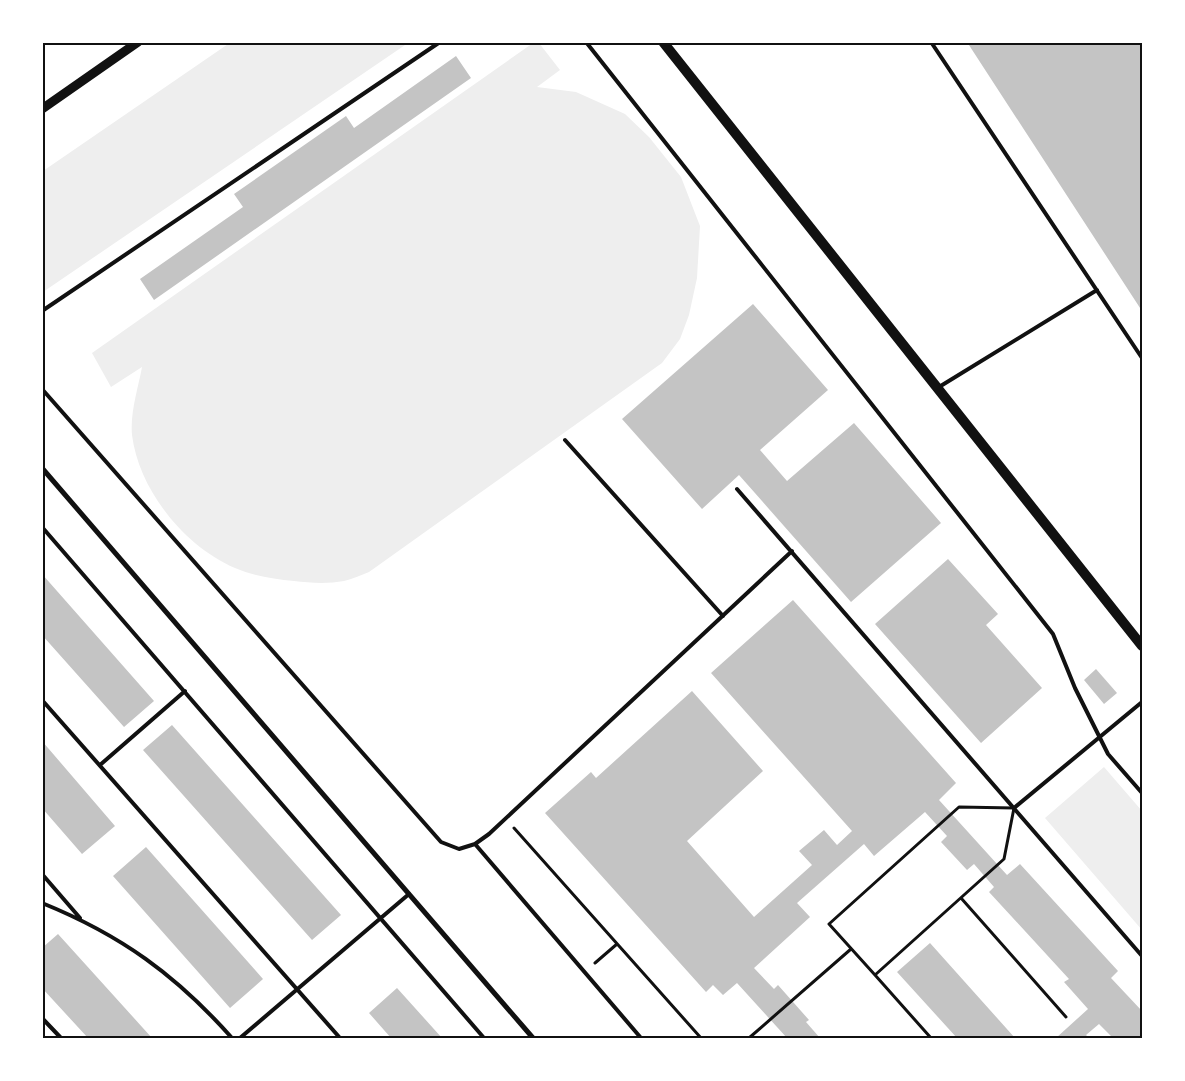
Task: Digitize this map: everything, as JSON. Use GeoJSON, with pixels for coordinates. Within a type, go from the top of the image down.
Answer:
{"type":"FeatureCollection","features":[{"type":"Feature","properties":{"kind":"main road"},"geometry":{"type":"LineString","coordinates":[[663,42],[1142,646]]}},
{"type":"Feature","properties":{"kind":"street"},"geometry":{"type":"LineString","coordinates":[[42,109],[138,42]]}},
{"type":"Feature","properties":{"kind":"street"},"geometry":{"type":"LineString","coordinates":[[42,468],[534,1038]]}},
{"type":"Feature","properties":{"kind":"lane"},"geometry":{"type":"LineString","coordinates":[[42,311],[440,42]]}},
{"type":"Feature","properties":{"kind":"lane"},"geometry":{"type":"LineString","coordinates":[[586,42],[1053,634],[1075,688],[1108,754],[1142,794]]}},
{"type":"Feature","properties":{"kind":"lane"},"geometry":{"type":"LineString","coordinates":[[931,42],[1142,358]]}},
{"type":"Feature","properties":{"kind":"lane"},"geometry":{"type":"LineString","coordinates":[[937,388],[1097,290]]}},
{"type":"Feature","properties":{"kind":"lane"},"geometry":{"type":"LineString","coordinates":[[42,389],[441,842],[459,849],[475,844],[489,834],[792,551]]}},
{"type":"Feature","properties":{"kind":"lane"},"geometry":{"type":"LineString","coordinates":[[565,440],[723,616]]}},
{"type":"Feature","properties":{"kind":"lane"},"geometry":{"type":"LineString","coordinates":[[737,489],[1142,956]]}},
{"type":"Feature","properties":{"kind":"lane"},"geometry":{"type":"LineString","coordinates":[[42,527],[185,690],[484,1038]]}},
{"type":"Feature","properties":{"kind":"lane"},"geometry":{"type":"LineString","coordinates":[[42,538],[48,533]]}},
{"type":"Feature","properties":{"kind":"lane"},"geometry":{"type":"LineString","coordinates":[[100,765],[185,690]]}},
{"type":"Feature","properties":{"kind":"lane"},"geometry":{"type":"LineString","coordinates":[[42,700],[340,1038]]}},
{"type":"Feature","properties":{"kind":"lane"},"geometry":{"type":"LineString","coordinates":[[1014,808],[1142,702]]}},
{"type":"Feature","properties":{"kind":"lane"},"geometry":{"type":"LineString","coordinates":[[475,844],[641,1038]]}},
{"type":"Feature","properties":{"kind":"lane"},"geometry":{"type":"LineString","coordinates":[[42,874],[83,921]]}},
{"type":"Feature","properties":{"kind":"lane"},"geometry":{"type":"LineString","coordinates":[[240,1038],[409,894]]}},
{"type":"Feature","properties":{"kind":"lane"},"geometry":{"type":"LineString","coordinates":[[42,903],[83,921],[146,958],[179,983],[232,1038]]}},
{"type":"Feature","properties":{"kind":"lane"},"geometry":{"type":"LineString","coordinates":[[42,1018],[61,1038]]}},
{"type":"Feature","properties":{"kind":"path"},"geometry":{"type":"LineString","coordinates":[[875,975],[1004,859],[1014,808],[959,808],[829,924],[931,1038]]}},
{"type":"Feature","properties":{"kind":"path"},"geometry":{"type":"LineString","coordinates":[[506,818],[701,1038]]}},
{"type":"Feature","properties":{"kind":"path"},"geometry":{"type":"LineString","coordinates":[[961,898],[1066,1017]]}},
{"type":"Feature","properties":{"kind":"path"},"geometry":{"type":"LineString","coordinates":[[584,972],[617,944]]}},
{"type":"Feature","properties":{"kind":"path"},"geometry":{"type":"LineString","coordinates":[[749,1038],[851,949]]}},
{"type":"Feature","properties":{"kind":"shaded area"},"geometry":{"type":"Polygon","coordinates":[[[231,42],[408,43],[43,292],[43,171],[231,42]]]}},
{"type":"Feature","properties":{"kind":"shaded area"},"geometry":{"type":"Polygon","coordinates":[[[533,43],[539,43],[560,70],[537,87],[576,92],[625,114],[649,137],[681,177],[700,226],[697,278],[689,315],[680,339],[662,363],[369,572],[344,581],[306,582],[279,579],[242,571],[216,558],[198,546],[167,514],[154,495],[136,456],[132,435],[133,409],[142,367],[111,387],[92,353],[533,43]]]}},
{"type":"Feature","properties":{"kind":"shaded area"},"geometry":{"type":"Polygon","coordinates":[[[1104,767],[1142,811],[1142,930],[1045,818],[1104,767]]]}},
{"type":"Feature","properties":{"kind":"building"},"geometry":{"type":"Polygon","coordinates":[[[967,42],[1142,42],[1142,311],[967,42]]]}},
{"type":"Feature","properties":{"kind":"building"},"geometry":{"type":"Polygon","coordinates":[[[456,56],[471,78],[154,300],[140,279],[243,207],[234,194],[346,116],[354,128],[456,56]]]}},
{"type":"Feature","properties":{"kind":"building"},"geometry":{"type":"Polygon","coordinates":[[[753,304],[828,390],[760,450],[787,481],[854,423],[941,523],[851,602],[739,475],[702,509],[622,419],[753,304]]]}},
{"type":"Feature","properties":{"kind":"building"},"geometry":{"type":"Polygon","coordinates":[[[948,559],[998,614],[986,625],[1042,688],[981,743],[875,624],[948,559]]]}},
{"type":"Feature","properties":{"kind":"building"},"geometry":{"type":"Polygon","coordinates":[[[42,574],[154,701],[124,727],[42,635],[42,574]]]}},
{"type":"Feature","properties":{"kind":"building"},"geometry":{"type":"Polygon","coordinates":[[[793,600],[956,783],[939,800],[1007,875],[1020,864],[1118,971],[1111,978],[1142,1011],[1142,1038],[1113,1038],[1099,1024],[1086,1035],[1089,1038],[1056,1038],[1088,1009],[1064,982],[1069,979],[989,892],[994,887],[974,864],[967,870],[941,842],[947,836],[925,812],[874,856],[864,844],[797,903],[810,917],[754,968],[774,989],[778,985],[809,1020],[806,1022],[820,1038],[787,1038],[737,983],[723,995],[713,985],[706,992],[545,813],[591,772],[596,778],[692,691],[763,771],[687,841],[754,917],[812,865],[799,851],[824,830],[837,845],[852,831],[711,673],[793,600]]]}},
{"type":"Feature","properties":{"kind":"building"},"geometry":{"type":"Polygon","coordinates":[[[1096,669],[1117,693],[1104,704],[1084,680],[1096,669]]]}},
{"type":"Feature","properties":{"kind":"building"},"geometry":{"type":"Polygon","coordinates":[[[172,725],[341,915],[312,940],[143,750],[172,725]]]}},
{"type":"Feature","properties":{"kind":"building"},"geometry":{"type":"Polygon","coordinates":[[[42,741],[115,826],[82,854],[42,808],[42,741]]]}},
{"type":"Feature","properties":{"kind":"building"},"geometry":{"type":"Polygon","coordinates":[[[146,847],[263,979],[230,1008],[113,876],[146,847]]]}},
{"type":"Feature","properties":{"kind":"building"},"geometry":{"type":"Polygon","coordinates":[[[58,934],[152,1038],[88,1038],[42,988],[42,948],[58,934]]]}},
{"type":"Feature","properties":{"kind":"building"},"geometry":{"type":"Polygon","coordinates":[[[930,943],[1015,1038],[957,1038],[897,972],[930,943]]]}},
{"type":"Feature","properties":{"kind":"building"},"geometry":{"type":"Polygon","coordinates":[[[397,988],[442,1038],[391,1038],[369,1013],[397,988]]]}}]}
